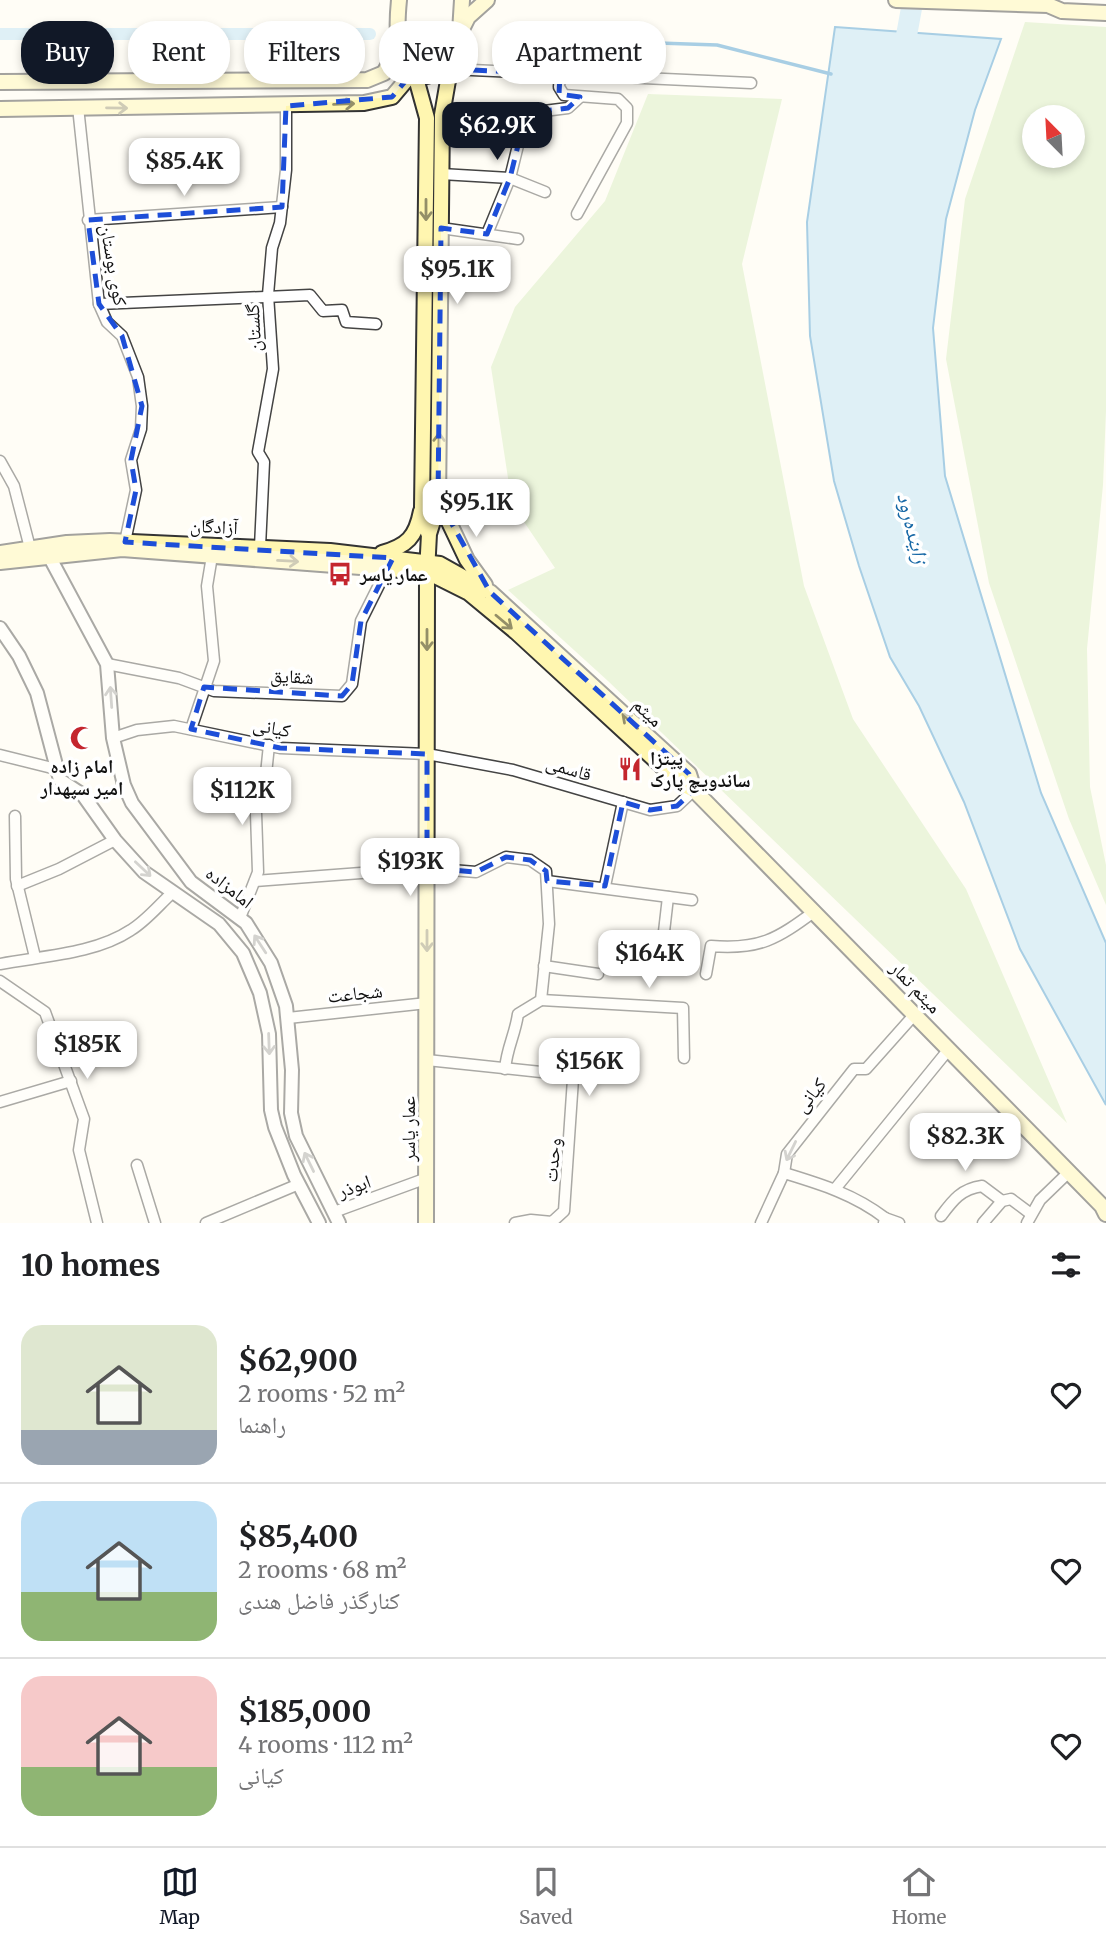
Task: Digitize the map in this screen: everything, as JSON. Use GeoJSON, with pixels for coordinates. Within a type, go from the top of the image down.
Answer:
{"type":"FeatureCollection","features":[{"type":"Feature","properties":{"kind":"main road"},"geometry":{"type":"LineString","coordinates":[[399,0],[399,21]]}},
{"type":"Feature","properties":{"kind":"main road"},"geometry":{"type":"LineString","coordinates":[[461,21],[462,0]]}},
{"type":"Feature","properties":{"kind":"main road"},"geometry":{"type":"LineString","coordinates":[[466,21],[487,0]]}},
{"type":"Feature","properties":{"kind":"main road"},"geometry":{"type":"LineString","coordinates":[[896,0],[1006,4],[1053,2],[1062,11],[1106,13]]}},
{"type":"Feature","properties":{"kind":"main road"},"geometry":{"type":"LineString","coordinates":[[0,82],[367,80],[379,75]]}},
{"type":"Feature","properties":{"kind":"main road"},"geometry":{"type":"LineString","coordinates":[[0,109],[364,103],[392,97],[403,84]]}},
{"type":"Feature","properties":{"kind":"main road","name":"عمار یاسر"},"geometry":{"type":"LineString","coordinates":[[418,84],[427,118],[422,507],[429,534]]}},
{"type":"Feature","properties":{"kind":"main road","name":"عمار یاسر"},"geometry":{"type":"LineString","coordinates":[[426,1223],[427,567],[429,534],[438,499],[442,115],[447,84]]}},
{"type":"Feature","properties":{"kind":"main road"},"geometry":{"type":"LineString","coordinates":[[438,499],[467,560],[490,592]]}},
{"type":"Feature","properties":{"kind":"main road"},"geometry":{"type":"LineString","coordinates":[[367,555],[397,549],[408,543],[415,534],[422,507]]}},
{"type":"Feature","properties":{"kind":"main road","name":"آزادگان"},"geometry":{"type":"LineString","coordinates":[[0,553],[67,543],[125,542],[260,547],[367,555],[427,567]]}},
{"type":"Feature","properties":{"kind":"main road","name":"آزادگان"},"geometry":{"type":"LineString","coordinates":[[0,562],[122,549],[387,569],[427,567]]}},
{"type":"Feature","properties":{"kind":"main road","name":"میثم"},"geometry":{"type":"LineString","coordinates":[[427,567],[450,569],[490,592],[689,774],[694,790]]}},
{"type":"Feature","properties":{"kind":"main road","name":"میثم"},"geometry":{"type":"LineString","coordinates":[[427,567],[469,593],[678,782],[694,790]]}},
{"type":"Feature","properties":{"kind":"main road","name":"میثم تمار"},"geometry":{"type":"LineString","coordinates":[[694,790],[816,911],[1069,1172],[1106,1214]]}},
{"type":"Feature","properties":{"kind":"street"},"geometry":{"type":"LineString","coordinates":[[666,79],[751,83]]}},
{"type":"Feature","properties":{"kind":"street"},"geometry":{"type":"LineString","coordinates":[[560,84],[564,95],[618,99],[628,108],[627,123],[577,214]]}},
{"type":"Feature","properties":{"kind":"street"},"geometry":{"type":"LineString","coordinates":[[487,234],[510,178],[523,125],[544,111],[568,108],[580,97]]}},
{"type":"Feature","properties":{"kind":"street","name":"گلستان"},"geometry":{"type":"LineString","coordinates":[[260,547],[264,462],[258,452],[273,369],[268,295],[272,248],[282,207],[286,170],[286,106]]}},
{"type":"Feature","properties":{"kind":"street","name":"کوی بوستان"},"geometry":{"type":"LineString","coordinates":[[78,107],[99,304],[107,322],[122,336],[138,377],[142,407],[141,429],[131,460],[136,490],[125,542]]}},
{"type":"Feature","properties":{"kind":"street"},"geometry":{"type":"LineString","coordinates":[[441,174],[510,178],[545,192]]}},
{"type":"Feature","properties":{"kind":"street"},"geometry":{"type":"LineString","coordinates":[[88,220],[282,207]]}},
{"type":"Feature","properties":{"kind":"street"},"geometry":{"type":"LineString","coordinates":[[441,228],[519,239]]}},
{"type":"Feature","properties":{"kind":"street"},"geometry":{"type":"LineString","coordinates":[[99,304],[310,295],[323,311],[342,310],[346,322],[376,324]]}},
{"type":"Feature","properties":{"kind":"street"},"geometry":{"type":"LineString","coordinates":[[0,461],[14,486],[30,548]]}},
{"type":"Feature","properties":{"kind":"street","name":"امامزاده"},"geometry":{"type":"LineString","coordinates":[[49,556],[107,664],[113,738],[124,785],[132,803],[191,882],[240,918],[263,947],[271,963],[288,1018],[292,1070],[291,1113],[296,1136],[336,1218]]}},
{"type":"Feature","properties":{"kind":"street"},"geometry":{"type":"LineString","coordinates":[[191,729],[214,661],[207,586],[212,556]]}},
{"type":"Feature","properties":{"kind":"street","name":"شقایق"},"geometry":{"type":"LineString","coordinates":[[107,664],[179,678],[214,691],[342,696],[352,684],[361,621],[387,569]]}},
{"type":"Feature","properties":{"kind":"street"},"geometry":{"type":"LineString","coordinates":[[0,628],[19,656],[37,694],[56,769],[0,755]]}},
{"type":"Feature","properties":{"kind":"street","name":"کیانی"},"geometry":{"type":"LineString","coordinates":[[113,738],[137,730],[174,726],[314,751],[427,754]]}},
{"type":"Feature","properties":{"kind":"street"},"geometry":{"type":"LineString","coordinates":[[240,918],[258,872],[254,784],[266,774],[269,745]]}},
{"type":"Feature","properties":{"kind":"street","name":"قاسمی"},"geometry":{"type":"LineString","coordinates":[[427,754],[513,771],[650,810],[677,806],[694,790]]}},
{"type":"Feature","properties":{"kind":"street","name":"امامزاده"},"geometry":{"type":"LineString","coordinates":[[56,769],[66,786],[83,795],[114,840],[144,872],[229,933],[252,973],[269,1034],[271,1110],[284,1153],[319,1223]]}},
{"type":"Feature","properties":{"kind":"street"},"geometry":{"type":"LineString","coordinates":[[605,886],[624,802]]}},
{"type":"Feature","properties":{"kind":"street"},"geometry":{"type":"LineString","coordinates":[[15,816],[17,886],[35,957]]}},
{"type":"Feature","properties":{"kind":"street"},"geometry":{"type":"LineString","coordinates":[[17,886],[59,869],[114,840]]}},
{"type":"Feature","properties":{"kind":"street"},"geometry":{"type":"LineString","coordinates":[[255,881],[427,868],[476,872],[506,857],[530,860],[546,871],[547,881],[549,924],[541,1000]]}},
{"type":"Feature","properties":{"kind":"street"},"geometry":{"type":"LineString","coordinates":[[547,881],[605,886],[692,900]]}},
{"type":"Feature","properties":{"kind":"street"},"geometry":{"type":"LineString","coordinates":[[0,964],[102,944],[134,929],[172,893]]}},
{"type":"Feature","properties":{"kind":"street"},"geometry":{"type":"LineString","coordinates":[[662,949],[668,897]]}},
{"type":"Feature","properties":{"kind":"street"},"geometry":{"type":"LineString","coordinates":[[706,975],[711,946],[759,946],[783,935],[816,911]]}},
{"type":"Feature","properties":{"kind":"street"},"geometry":{"type":"LineString","coordinates":[[544,965],[598,974]]}},
{"type":"Feature","properties":{"kind":"street"},"geometry":{"type":"LineString","coordinates":[[0,981],[45,1012],[84,1119],[79,1150],[97,1223]]}},
{"type":"Feature","properties":{"kind":"street"},"geometry":{"type":"LineString","coordinates":[[505,1069],[508,1043],[514,1036],[517,1014],[541,1000],[683,1008],[684,1058]]}},
{"type":"Feature","properties":{"kind":"street","name":"شجاعت"},"geometry":{"type":"LineString","coordinates":[[288,1018],[427,1003]]}},
{"type":"Feature","properties":{"kind":"street","name":"کیانی"},"geometry":{"type":"LineString","coordinates":[[761,1223],[784,1173],[787,1154],[854,1069],[866,1069],[915,1014]]}},
{"type":"Feature","properties":{"kind":"street"},"geometry":{"type":"LineString","coordinates":[[835,1189],[949,1049]]}},
{"type":"Feature","properties":{"kind":"street","name":"وحدت"},"geometry":{"type":"LineString","coordinates":[[427,1060],[573,1079],[564,1211],[552,1222],[531,1220],[514,1223]]}},
{"type":"Feature","properties":{"kind":"street"},"geometry":{"type":"LineString","coordinates":[[0,1102],[71,1081]]}},
{"type":"Feature","properties":{"kind":"street"},"geometry":{"type":"LineString","coordinates":[[137,1165],[155,1223]]}},
{"type":"Feature","properties":{"kind":"street"},"geometry":{"type":"LineString","coordinates":[[983,1223],[1002,1201],[1011,1199],[1029,1218],[1069,1172]]}},
{"type":"Feature","properties":{"kind":"street"},"geometry":{"type":"LineString","coordinates":[[784,1173],[835,1189],[870,1207],[884,1221],[899,1223]]}},
{"type":"Feature","properties":{"kind":"street","name":"ابوذر"},"geometry":{"type":"LineString","coordinates":[[336,1218],[427,1178]]}},
{"type":"Feature","properties":{"kind":"street"},"geometry":{"type":"LineString","coordinates":[[206,1223],[299,1184]]}},
{"type":"Feature","properties":{"kind":"street"},"geometry":{"type":"LineString","coordinates":[[941,1216],[956,1196],[970,1188],[982,1186],[1002,1201]]}},
{"type":"Feature","properties":{"kind":"highlighted area"},"geometry":{"type":"Polygon","coordinates":[[[450,69],[560,74],[559,94],[580,97],[568,108],[544,111],[523,125],[510,178],[487,234],[441,228],[438,499],[490,592],[689,774],[694,790],[677,806],[650,810],[623,802],[605,886],[547,881],[546,871],[530,860],[506,857],[476,872],[427,868],[427,754],[280,748],[191,729],[204,687],[342,696],[352,684],[361,621],[393,558],[125,542],[136,490],[131,460],[142,406],[122,336],[99,304],[88,220],[282,207],[286,106],[392,97],[414,71],[427,76],[450,69]]]}},
{"type":"Feature","properties":{"kind":"green space"},"geometry":{"type":"Polygon","coordinates":[[[1025,22],[1106,27],[1106,411],[1103,485],[1087,649],[1090,787],[1106,865],[1106,905],[1069,819],[989,583],[946,359],[965,199],[1025,22]]]}},
{"type":"Feature","properties":{"kind":"green space"},"geometry":{"type":"Polygon","coordinates":[[[648,94],[782,99],[742,264],[804,586],[853,719],[966,889],[1067,1123],[608,681],[508,590],[555,568],[512,504],[491,367],[515,307],[605,201],[648,94]]]}},
{"type":"Feature","properties":{"kind":"water"},"geometry":{"type":"Polygon","coordinates":[[[835,27],[1001,39],[975,110],[946,219],[933,328],[945,476],[1041,793],[1106,943],[1106,1105],[1020,949],[964,802],[919,706],[890,657],[834,481],[810,336],[807,222],[835,27]]]}},
{"type":"Feature","properties":{"kind":"waterway","name":"زاینده‌رود"},"geometry":{"type":"LineString","coordinates":[[902,60],[913,0]]}},
{"type":"Feature","properties":{"kind":"waterway"},"geometry":{"type":"LineString","coordinates":[[0,34],[370,34]]}},
{"type":"Feature","properties":{"kind":"waterway"},"geometry":{"type":"LineString","coordinates":[[666,43],[717,45],[831,74]]}},
{"type":"Feature","properties":{"kind":"place","name":"عمار یاسر"},"geometry":{"type":"Point","coordinates":[340,574]}},
{"type":"Feature","properties":{"kind":"place","name":"امام زاده امیر سپهدار"},"geometry":{"type":"Point","coordinates":[82,738]}},
{"type":"Feature","properties":{"kind":"place","name":"پیتزا ساندویچ پارک"},"geometry":{"type":"Point","coordinates":[630,769]}}]}
